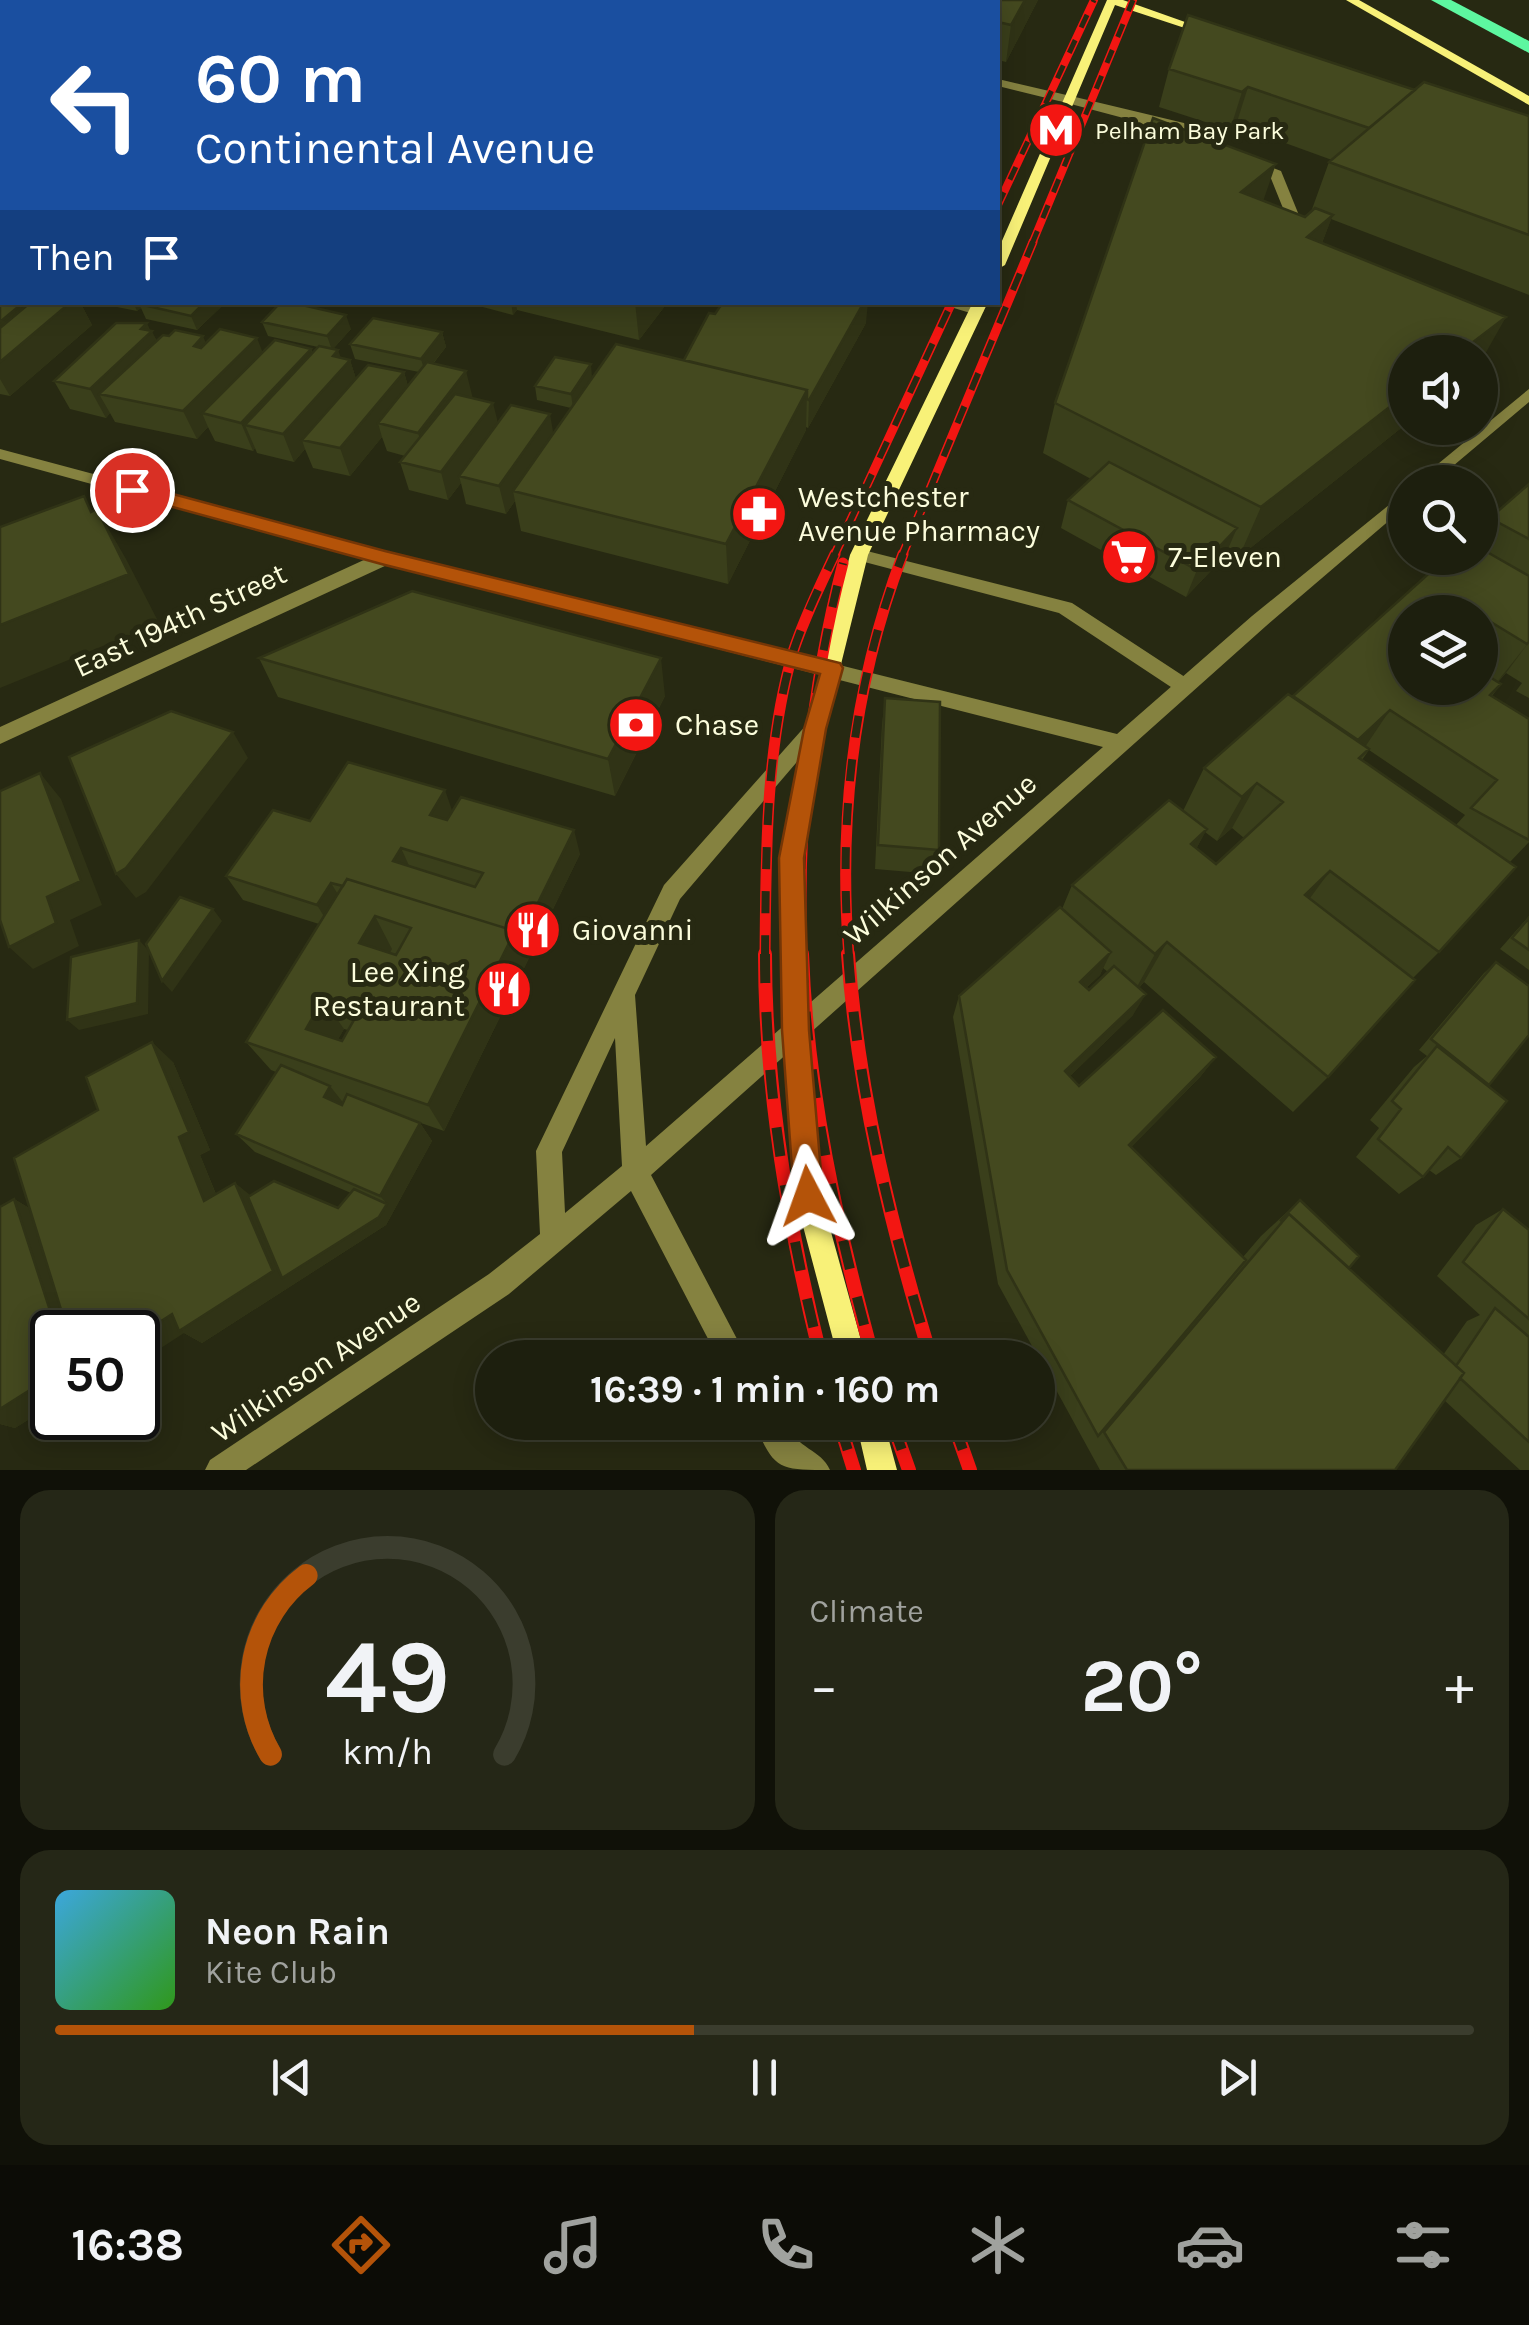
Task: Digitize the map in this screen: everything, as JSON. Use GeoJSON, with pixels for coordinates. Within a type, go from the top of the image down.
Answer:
{"type":"FeatureCollection","features":[{"type":"Feature","properties":{"kind":"highway"},"geometry":{"type":"LineString","coordinates":[[1438,0],[1529,48]]}},
{"type":"Feature","properties":{"kind":"main road"},"geometry":{"type":"LineString","coordinates":[[1000,260],[1112,0],[1217,36]]}},
{"type":"Feature","properties":{"kind":"main road"},"geometry":{"type":"LineString","coordinates":[[1351,0],[1529,101]]}},
{"type":"Feature","properties":{"kind":"main road"},"geometry":{"type":"LineString","coordinates":[[847,1340],[808,1196],[796,1030],[792,858],[815,729],[859,555],[979,307]]}},
{"type":"Feature","properties":{"kind":"main road"},"geometry":{"type":"LineString","coordinates":[[874,1440],[882,1470]]}},
{"type":"Feature","properties":{"kind":"street"},"geometry":{"type":"LineString","coordinates":[[1000,83],[1135,117],[1146,130],[1179,144],[1200,143],[1216,149]]}},
{"type":"Feature","properties":{"kind":"street"},"geometry":{"type":"LineString","coordinates":[[1230,155],[1276,174],[1302,240],[1320,248]]}},
{"type":"Feature","properties":{"kind":"street"},"geometry":{"type":"LineString","coordinates":[[1444,465],[1529,394]]}},
{"type":"Feature","properties":{"kind":"street"},"geometry":{"type":"LineString","coordinates":[[0,454],[385,558],[1120,743]]}},
{"type":"Feature","properties":{"kind":"street","name":"Wilkinson Avenue"},"geometry":{"type":"LineString","coordinates":[[220,1470],[499,1284],[554,1239],[635,1172],[1184,686],[1388,512]]}},
{"type":"Feature","properties":{"kind":"street"},"geometry":{"type":"LineString","coordinates":[[859,555],[1065,608],[1184,686]]}},
{"type":"Feature","properties":{"kind":"street","name":"East 194th Street"},"geometry":{"type":"LineString","coordinates":[[0,736],[385,558]]}},
{"type":"Feature","properties":{"kind":"street"},"geometry":{"type":"LineString","coordinates":[[554,1239],[549,1151],[672,892],[815,729]]}},
{"type":"Feature","properties":{"kind":"street"},"geometry":{"type":"LineString","coordinates":[[624,995],[635,1172],[724,1340]]}},
{"type":"Feature","properties":{"kind":"street"},"geometry":{"type":"LineString","coordinates":[[778,1440],[783,1450],[815,1470]]}},
{"type":"Feature","properties":{"kind":"building"},"geometry":{"type":"Polygon","coordinates":[[[1000,0],[1025,0],[1011,25],[1000,22],[1000,0]]]}},
{"type":"Feature","properties":{"kind":"building"},"geometry":{"type":"Polygon","coordinates":[[[1188,15],[1415,90],[1369,128],[1248,87],[1242,92],[1169,69],[1188,15]]]}},
{"type":"Feature","properties":{"kind":"building"},"geometry":{"type":"Polygon","coordinates":[[[1424,82],[1529,116],[1529,235],[1329,162],[1424,82]]]}},
{"type":"Feature","properties":{"kind":"building"},"geometry":{"type":"Polygon","coordinates":[[[1153,118],[1276,164],[1241,192],[1305,217],[1315,208],[1333,215],[1307,237],[1506,317],[1482,335],[1388,335],[1388,408],[1261,507],[1055,403],[1153,118]]]}},
{"type":"Feature","properties":{"kind":"building"},"geometry":{"type":"Polygon","coordinates":[[[0,305],[20,305],[0,322],[0,305]]]}},
{"type":"Feature","properties":{"kind":"building"},"geometry":{"type":"Polygon","coordinates":[[[27,305],[67,305],[0,362],[0,328],[27,305]]]}},
{"type":"Feature","properties":{"kind":"building"},"geometry":{"type":"Polygon","coordinates":[[[143,305],[202,305],[191,316],[143,305]]]}},
{"type":"Feature","properties":{"kind":"building"},"geometry":{"type":"Polygon","coordinates":[[[278,305],[302,305],[346,315],[327,336],[262,322],[278,305]]]}},
{"type":"Feature","properties":{"kind":"building"},"geometry":{"type":"Polygon","coordinates":[[[721,305],[862,305],[809,400],[807,390],[684,360],[709,313],[715,314],[721,305]]]}},
{"type":"Feature","properties":{"kind":"building"},"geometry":{"type":"Polygon","coordinates":[[[373,318],[442,332],[421,359],[350,344],[373,318]]]}},
{"type":"Feature","properties":{"kind":"building"},"geometry":{"type":"Polygon","coordinates":[[[116,323],[147,323],[141,329],[152,331],[90,389],[54,381],[116,323]]]}},
{"type":"Feature","properties":{"kind":"building"},"geometry":{"type":"Polygon","coordinates":[[[220,329],[257,338],[183,411],[99,394],[163,335],[169,336],[175,330],[203,336],[194,346],[201,348],[220,329]]]}},
{"type":"Feature","properties":{"kind":"building"},"geometry":{"type":"Polygon","coordinates":[[[275,340],[311,349],[241,423],[202,413],[275,340]]]}},
{"type":"Feature","properties":{"kind":"building"},"geometry":{"type":"Polygon","coordinates":[[[616,344],[807,390],[726,544],[513,491],[616,344]]]}},
{"type":"Feature","properties":{"kind":"building"},"geometry":{"type":"Polygon","coordinates":[[[319,346],[338,350],[333,356],[350,360],[283,434],[245,425],[319,346]]]}},
{"type":"Feature","properties":{"kind":"building"},"geometry":{"type":"Polygon","coordinates":[[[555,357],[591,364],[571,394],[535,386],[555,357]]]}},
{"type":"Feature","properties":{"kind":"building"},"geometry":{"type":"Polygon","coordinates":[[[427,362],[466,371],[418,433],[378,423],[427,362]]]}},
{"type":"Feature","properties":{"kind":"building"},"geometry":{"type":"Polygon","coordinates":[[[368,365],[404,372],[340,448],[302,440],[368,365]]]}},
{"type":"Feature","properties":{"kind":"building"},"geometry":{"type":"Polygon","coordinates":[[[455,394],[493,403],[441,472],[400,462],[455,394]]]}},
{"type":"Feature","properties":{"kind":"building"},"geometry":{"type":"Polygon","coordinates":[[[511,405],[550,414],[499,486],[459,476],[511,405]]]}},
{"type":"Feature","properties":{"kind":"building"},"geometry":{"type":"Polygon","coordinates":[[[1109,462],[1237,528],[1197,570],[1068,500],[1109,462]]]}},
{"type":"Feature","properties":{"kind":"building"},"geometry":{"type":"Polygon","coordinates":[[[1529,484],[1529,539],[1498,522],[1498,511],[1529,484]]]}},
{"type":"Feature","properties":{"kind":"building"},"geometry":{"type":"Polygon","coordinates":[[[84,496],[91,512],[97,509],[129,574],[0,625],[0,527],[84,496]]]}},
{"type":"Feature","properties":{"kind":"building"},"geometry":{"type":"Polygon","coordinates":[[[1498,558],[1529,576],[1529,642],[1498,626],[1498,595],[1405,595],[1427,575],[1498,575],[1498,558]]]}},
{"type":"Feature","properties":{"kind":"building"},"geometry":{"type":"Polygon","coordinates":[[[412,591],[661,658],[608,759],[259,658],[412,591]]]}},
{"type":"Feature","properties":{"kind":"building"},"geometry":{"type":"Polygon","coordinates":[[[1388,610],[1388,705],[1498,705],[1498,700],[1529,719],[1529,840],[1471,808],[1497,780],[1390,710],[1358,740],[1293,696],[1388,610]]]}},
{"type":"Feature","properties":{"kind":"building"},"geometry":{"type":"Polygon","coordinates":[[[1288,694],[1369,749],[1359,758],[1516,867],[1439,952],[1330,871],[1305,895],[1415,980],[1328,1077],[1167,942],[1155,954],[1072,885],[1169,800],[1207,829],[1191,844],[1216,864],[1283,802],[1257,783],[1242,797],[1204,768],[1288,694]]]}},
{"type":"Feature","properties":{"kind":"building"},"geometry":{"type":"Polygon","coordinates":[[[885,698],[940,702],[939,850],[878,845],[885,698]]]}},
{"type":"Feature","properties":{"kind":"building"},"geometry":{"type":"Polygon","coordinates":[[[171,711],[233,732],[126,868],[116,874],[69,757],[171,711]]]}},
{"type":"Feature","properties":{"kind":"building"},"geometry":{"type":"Polygon","coordinates":[[[348,762],[445,790],[430,815],[447,820],[461,797],[574,830],[519,941],[515,931],[347,879],[343,886],[331,883],[317,905],[226,876],[273,810],[310,821],[348,762]],[[401,848],[393,861],[475,887],[483,873],[401,848]]]}},
{"type":"Feature","properties":{"kind":"building"},"geometry":{"type":"Polygon","coordinates":[[[40,773],[81,881],[47,897],[56,923],[9,947],[0,920],[0,791],[40,773]]]}},
{"type":"Feature","properties":{"kind":"building"},"geometry":{"type":"Polygon","coordinates":[[[347,879],[515,931],[428,1105],[246,1042],[347,879]],[[375,916],[359,943],[396,955],[411,928],[375,916]],[[323,999],[306,1029],[342,1041],[359,1011],[323,999]]]}},
{"type":"Feature","properties":{"kind":"building"},"geometry":{"type":"Polygon","coordinates":[[[180,897],[213,909],[162,981],[146,944],[180,897]]]}},
{"type":"Feature","properties":{"kind":"building"},"geometry":{"type":"Polygon","coordinates":[[[1060,907],[1111,952],[1080,982],[1089,990],[1114,966],[1146,994],[1065,1071],[1079,1086],[1163,1010],[1216,1057],[1129,1145],[1246,1260],[1098,1436],[1055,1358],[1055,1340],[1045,1340],[1007,1270],[959,996],[1060,907]]]}},
{"type":"Feature","properties":{"kind":"building"},"geometry":{"type":"Polygon","coordinates":[[[1529,918],[1529,950],[1512,938],[1529,918]]]}},
{"type":"Feature","properties":{"kind":"building"},"geometry":{"type":"Polygon","coordinates":[[[139,940],[137,1003],[67,1020],[71,957],[139,940]]]}},
{"type":"Feature","properties":{"kind":"building"},"geometry":{"type":"Polygon","coordinates":[[[1496,962],[1529,986],[1529,1035],[1489,1085],[1431,1039],[1496,962]]]}},
{"type":"Feature","properties":{"kind":"building"},"geometry":{"type":"Polygon","coordinates":[[[152,1042],[189,1132],[179,1137],[204,1201],[235,1183],[273,1271],[179,1331],[172,1314],[160,1322],[160,1310],[61,1310],[14,1158],[98,1110],[86,1077],[152,1042]]]}},
{"type":"Feature","properties":{"kind":"building"},"geometry":{"type":"Polygon","coordinates":[[[1437,1046],[1507,1101],[1461,1158],[1448,1147],[1423,1177],[1378,1139],[1401,1109],[1392,1101],[1437,1046]]]}},
{"type":"Feature","properties":{"kind":"building"},"geometry":{"type":"Polygon","coordinates":[[[281,1065],[330,1086],[324,1097],[342,1105],[347,1094],[420,1123],[380,1196],[236,1134],[281,1065]]]}},
{"type":"Feature","properties":{"kind":"building"},"geometry":{"type":"Polygon","coordinates":[[[274,1181],[338,1208],[354,1189],[387,1204],[379,1217],[282,1278],[248,1197],[274,1181]]]}},
{"type":"Feature","properties":{"kind":"building"},"geometry":{"type":"Polygon","coordinates":[[[14,1199],[50,1310],[30,1310],[30,1390],[0,1409],[0,1207],[14,1199]]]}},
{"type":"Feature","properties":{"kind":"building"},"geometry":{"type":"Polygon","coordinates":[[[1300,1200],[1359,1256],[1349,1268],[1289,1214],[1280,1221],[1300,1200]]]}},
{"type":"Feature","properties":{"kind":"building"},"geometry":{"type":"Polygon","coordinates":[[[1503,1209],[1529,1230],[1529,1319],[1463,1262],[1503,1209]]]}},
{"type":"Feature","properties":{"kind":"building"},"geometry":{"type":"Polygon","coordinates":[[[1289,1214],[1464,1373],[1395,1470],[1127,1470],[1104,1432],[1289,1214]]]}},
{"type":"Feature","properties":{"kind":"building"},"geometry":{"type":"Polygon","coordinates":[[[1495,1308],[1529,1337],[1529,1442],[1460,1378],[1464,1373],[1456,1366],[1495,1308]]]}},
{"type":"Feature","properties":{"kind":"railway"},"geometry":{"type":"LineString","coordinates":[[1000,201],[1094,0]]}},
{"type":"Feature","properties":{"kind":"railway"},"geometry":{"type":"LineString","coordinates":[[1032,244],[1133,0]]}},
{"type":"Feature","properties":{"kind":"railway"},"geometry":{"type":"LineString","coordinates":[[902,556],[1033,242]]}},
{"type":"Feature","properties":{"kind":"railway"},"geometry":{"type":"LineString","coordinates":[[834,556],[951,305]]}},
{"type":"Feature","properties":{"kind":"railway"},"geometry":{"type":"LineString","coordinates":[[765,955],[769,803],[777,727],[793,652],[835,554]]}},
{"type":"Feature","properties":{"kind":"railway"},"geometry":{"type":"LineString","coordinates":[[849,957],[846,854],[853,752],[872,653],[903,554]]}},
{"type":"Feature","properties":{"kind":"railway"},"geometry":{"type":"LineString","coordinates":[[802,957],[808,758],[822,659],[843,563]]}},
{"type":"Feature","properties":{"kind":"railway"},"geometry":{"type":"LineString","coordinates":[[802,954],[817,1108],[847,1259],[868,1340]]}},
{"type":"Feature","properties":{"kind":"railway"},"geometry":{"type":"LineString","coordinates":[[848,954],[860,1057],[878,1159],[926,1340]]}},
{"type":"Feature","properties":{"kind":"railway"},"geometry":{"type":"LineString","coordinates":[[765,955],[774,1107],[798,1258],[817,1340]]}},
{"type":"Feature","properties":{"kind":"railway"},"geometry":{"type":"LineString","coordinates":[[845,1440],[854,1470]]}},
{"type":"Feature","properties":{"kind":"railway"},"geometry":{"type":"LineString","coordinates":[[898,1440],[909,1470]]}},
{"type":"Feature","properties":{"kind":"railway"},"geometry":{"type":"LineString","coordinates":[[959,1440],[970,1470]]}},
{"type":"Feature","properties":{"kind":"place","name":"Pelham Bay Park"},"geometry":{"type":"Point","coordinates":[1056,130]}},
{"type":"Feature","properties":{"kind":"place","name":"Westchester Avenue Pharmacy"},"geometry":{"type":"Point","coordinates":[759,514]}},
{"type":"Feature","properties":{"kind":"place","name":"7-Eleven"},"geometry":{"type":"Point","coordinates":[1129,557]}},
{"type":"Feature","properties":{"kind":"place","name":"Chase"},"geometry":{"type":"Point","coordinates":[636,725]}},
{"type":"Feature","properties":{"kind":"place","name":"Giovanni"},"geometry":{"type":"Point","coordinates":[533,930]}},
{"type":"Feature","properties":{"kind":"place","name":"Lee Xing Restaurant"},"geometry":{"type":"Point","coordinates":[504,989]}},
{"type":"Feature","properties":{"kind":"route"},"geometry":{"type":"LineString","coordinates":[[132,490],[385,558],[832,668],[815,729],[792,858],[796,1030],[808,1196]]}}]}
